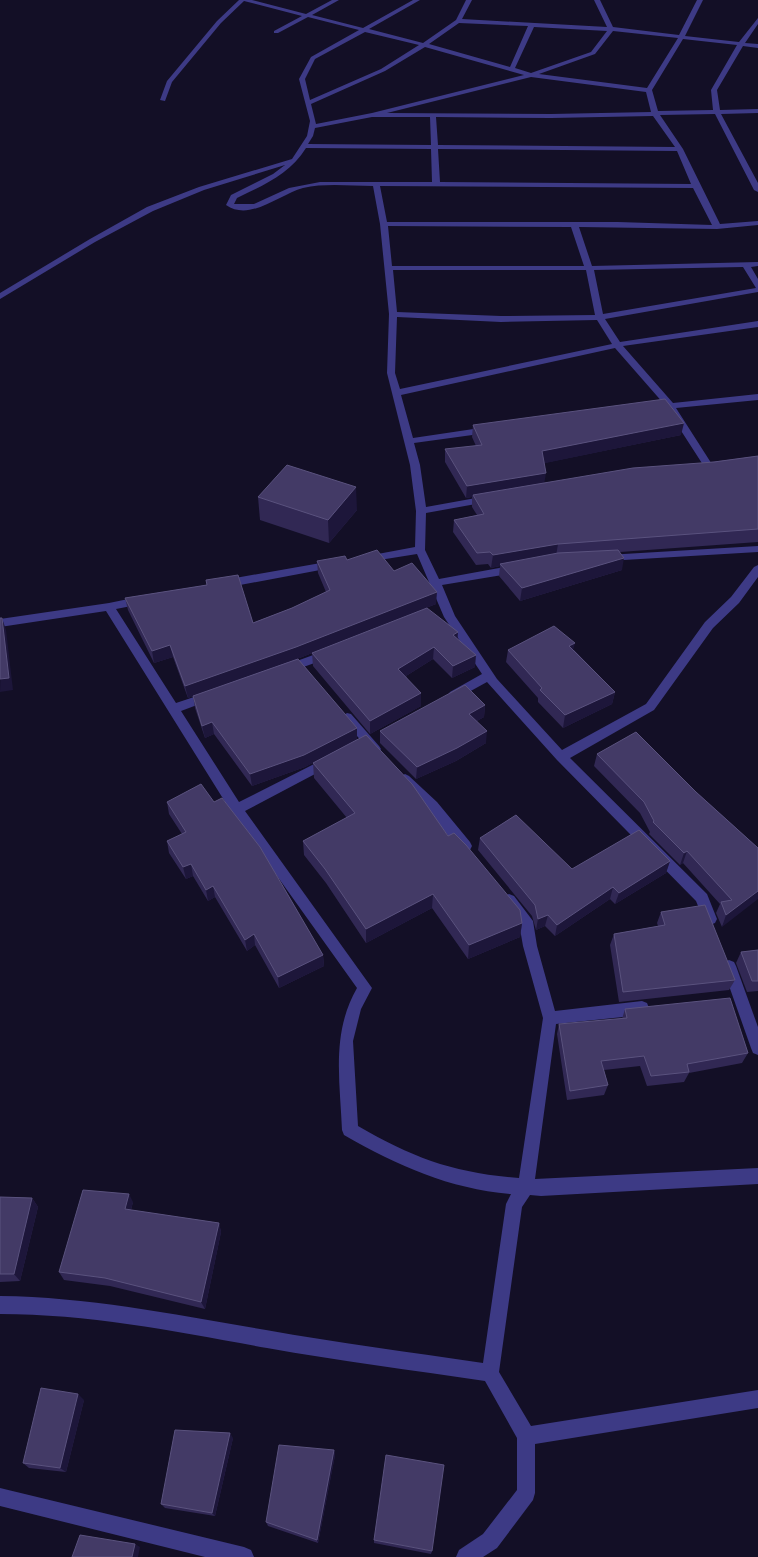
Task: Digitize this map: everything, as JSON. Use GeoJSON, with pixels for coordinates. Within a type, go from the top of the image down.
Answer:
{"type":"FeatureCollection","features":[{"type":"Feature","properties":{"kind":"street"},"geometry":{"type":"LineString","coordinates":[[163,100],[169,82],[219,22],[243,0],[425,44],[530,75],[649,90]]}},
{"type":"Feature","properties":{"kind":"street"},"geometry":{"type":"LineString","coordinates":[[276,32],[336,0]]}},
{"type":"Feature","properties":{"kind":"street"},"geometry":{"type":"LineString","coordinates":[[417,0],[313,58],[302,78],[313,121],[310,136],[295,160],[276,176],[234,198],[230,205],[236,208],[251,207],[300,187],[313,185],[696,186]]}},
{"type":"Feature","properties":{"kind":"street"},"geometry":{"type":"LineString","coordinates":[[307,103],[383,70],[425,44],[458,22],[470,0]]}},
{"type":"Feature","properties":{"kind":"street"},"geometry":{"type":"LineString","coordinates":[[597,0],[611,29]]}},
{"type":"Feature","properties":{"kind":"street"},"geometry":{"type":"LineString","coordinates":[[700,0],[681,38],[649,90],[655,113],[680,148],[696,186],[717,227]]}},
{"type":"Feature","properties":{"kind":"street"},"geometry":{"type":"LineString","coordinates":[[758,20],[740,44],[730,65],[714,90],[717,112],[758,190]]}},
{"type":"Feature","properties":{"kind":"street"},"geometry":{"type":"LineString","coordinates":[[458,22],[611,29],[758,46]]}},
{"type":"Feature","properties":{"kind":"street"},"geometry":{"type":"LineString","coordinates":[[512,69],[532,26]]}},
{"type":"Feature","properties":{"kind":"street"},"geometry":{"type":"LineString","coordinates":[[312,127],[372,115],[530,75],[593,54],[611,29]]}},
{"type":"Feature","properties":{"kind":"street"},"geometry":{"type":"LineString","coordinates":[[372,115],[433,116],[758,111]]}},
{"type":"Feature","properties":{"kind":"street"},"geometry":{"type":"LineString","coordinates":[[433,116],[436,184]]}},
{"type":"Feature","properties":{"kind":"street"},"geometry":{"type":"LineString","coordinates":[[304,146],[680,148]]}},
{"type":"Feature","properties":{"kind":"street"},"geometry":{"type":"LineString","coordinates":[[0,297],[149,209],[228,179],[295,160]]}},
{"type":"Feature","properties":{"kind":"street"},"geometry":{"type":"LineString","coordinates":[[376,184],[384,224],[393,314],[391,374],[415,465],[421,511],[420,550],[436,583],[441,608],[450,617],[488,676],[561,757],[702,898],[716,934]]}},
{"type":"Feature","properties":{"kind":"street"},"geometry":{"type":"LineString","coordinates":[[384,224],[574,226],[618,224],[717,227],[758,223]]}},
{"type":"Feature","properties":{"kind":"street"},"geometry":{"type":"LineString","coordinates":[[574,226],[589,268],[600,317],[617,345],[670,406],[710,469]]}},
{"type":"Feature","properties":{"kind":"street"},"geometry":{"type":"LineString","coordinates":[[745,264],[758,286]]}},
{"type":"Feature","properties":{"kind":"street"},"geometry":{"type":"LineString","coordinates":[[388,268],[589,268],[758,264]]}},
{"type":"Feature","properties":{"kind":"street"},"geometry":{"type":"LineString","coordinates":[[393,314],[501,319],[600,317],[758,290]]}},
{"type":"Feature","properties":{"kind":"street"},"geometry":{"type":"LineString","coordinates":[[396,393],[641,340],[758,324]]}},
{"type":"Feature","properties":{"kind":"street"},"geometry":{"type":"LineString","coordinates":[[642,409],[758,397]]}},
{"type":"Feature","properties":{"kind":"street"},"geometry":{"type":"LineString","coordinates":[[408,441],[494,429]]}},
{"type":"Feature","properties":{"kind":"street"},"geometry":{"type":"LineString","coordinates":[[421,511],[502,496]]}},
{"type":"Feature","properties":{"kind":"street"},"geometry":{"type":"LineString","coordinates":[[596,559],[758,549]]}},
{"type":"Feature","properties":{"kind":"street"},"geometry":{"type":"LineString","coordinates":[[216,585],[420,550]]}},
{"type":"Feature","properties":{"kind":"street"},"geometry":{"type":"LineString","coordinates":[[436,583],[529,566]]}},
{"type":"Feature","properties":{"kind":"street"},"geometry":{"type":"LineString","coordinates":[[561,757],[650,707],[709,624],[735,600],[758,568]]}},
{"type":"Feature","properties":{"kind":"street"},"geometry":{"type":"LineString","coordinates":[[0,623],[109,608],[158,597]]}},
{"type":"Feature","properties":{"kind":"street"},"geometry":{"type":"LineString","coordinates":[[109,608],[237,809],[365,988],[354,1007],[346,1041],[350,1130],[390,1154],[458,1178],[541,1188],[758,1176]]}},
{"type":"Feature","properties":{"kind":"street"},"geometry":{"type":"LineString","coordinates":[[274,674],[305,668],[338,650]]}},
{"type":"Feature","properties":{"kind":"street"},"geometry":{"type":"LineString","coordinates":[[445,699],[488,676]]}},
{"type":"Feature","properties":{"kind":"street"},"geometry":{"type":"LineString","coordinates":[[174,709],[220,693]]}},
{"type":"Feature","properties":{"kind":"street"},"geometry":{"type":"LineString","coordinates":[[338,707],[368,742],[432,806],[476,860]]}},
{"type":"Feature","properties":{"kind":"street"},"geometry":{"type":"LineString","coordinates":[[237,809],[342,756]]}},
{"type":"Feature","properties":{"kind":"street"},"geometry":{"type":"LineString","coordinates":[[466,1557],[490,1541],[526,1493],[526,1436],[490,1372],[514,1204],[526,1186],[550,1018],[530,946],[526,921],[501,890]]}},
{"type":"Feature","properties":{"kind":"street"},"geometry":{"type":"LineString","coordinates":[[723,952],[742,998],[758,1048]]}},
{"type":"Feature","properties":{"kind":"street"},"geometry":{"type":"LineString","coordinates":[[722,1000],[742,998]]}},
{"type":"Feature","properties":{"kind":"street"},"geometry":{"type":"LineString","coordinates":[[550,1018],[655,1007]]}},
{"type":"Feature","properties":{"kind":"street"},"geometry":{"type":"LineString","coordinates":[[0,1305],[31,1304],[152,1317],[268,1339],[490,1372]]}},
{"type":"Feature","properties":{"kind":"street"},"geometry":{"type":"LineString","coordinates":[[526,1436],[758,1398]]}},
{"type":"Feature","properties":{"kind":"street"},"geometry":{"type":"LineString","coordinates":[[0,1497],[244,1557]]}},
{"type":"Feature","properties":{"kind":"building"},"geometry":{"type":"Polygon","coordinates":[[[665,399],[684,423],[542,451],[546,473],[467,486],[445,449],[482,445],[473,425],[665,399]]]}},
{"type":"Feature","properties":{"kind":"building"},"geometry":{"type":"Polygon","coordinates":[[[758,456],[758,529],[558,544],[493,555],[490,552],[477,553],[454,520],[484,514],[473,495],[633,468],[714,462],[758,456]]]}},
{"type":"Feature","properties":{"kind":"building"},"geometry":{"type":"Polygon","coordinates":[[[287,465],[356,487],[328,520],[258,497],[287,465]]]}},
{"type":"Feature","properties":{"kind":"building"},"geometry":{"type":"Polygon","coordinates":[[[377,550],[394,571],[412,563],[437,592],[296,647],[185,686],[170,645],[152,651],[125,598],[207,585],[206,580],[238,575],[253,623],[292,608],[330,590],[317,561],[345,556],[347,560],[377,550]]]}},
{"type":"Feature","properties":{"kind":"building"},"geometry":{"type":"Polygon","coordinates":[[[618,550],[624,558],[522,588],[500,564],[558,553],[618,550]]]}},
{"type":"Feature","properties":{"kind":"building"},"geometry":{"type":"Polygon","coordinates":[[[427,608],[458,632],[453,635],[476,655],[453,666],[434,647],[398,669],[421,693],[370,721],[312,653],[427,608]]]}},
{"type":"Feature","properties":{"kind":"building"},"geometry":{"type":"Polygon","coordinates":[[[0,618],[2,618],[9,678],[0,679],[0,618]]]}},
{"type":"Feature","properties":{"kind":"building"},"geometry":{"type":"Polygon","coordinates":[[[554,626],[575,643],[569,646],[615,692],[565,715],[540,690],[542,688],[508,650],[554,626]]]}},
{"type":"Feature","properties":{"kind":"building"},"geometry":{"type":"Polygon","coordinates":[[[298,659],[357,728],[304,755],[250,774],[212,722],[202,726],[193,696],[298,659]]]}},
{"type":"Feature","properties":{"kind":"building"},"geometry":{"type":"Polygon","coordinates":[[[465,685],[485,705],[469,714],[487,731],[457,748],[417,767],[380,731],[465,685]]]}},
{"type":"Feature","properties":{"kind":"building"},"geometry":{"type":"Polygon","coordinates":[[[636,732],[696,792],[758,848],[758,891],[726,915],[721,902],[732,900],[687,851],[684,853],[653,822],[644,802],[597,754],[636,732]]]}},
{"type":"Feature","properties":{"kind":"building"},"geometry":{"type":"Polygon","coordinates":[[[366,735],[412,784],[448,836],[454,833],[466,845],[520,910],[522,923],[469,945],[433,894],[366,929],[325,869],[303,841],[355,813],[313,763],[366,735]]]}},
{"type":"Feature","properties":{"kind":"building"},"geometry":{"type":"Polygon","coordinates":[[[201,784],[214,802],[222,798],[260,847],[323,955],[278,977],[254,934],[245,940],[213,886],[206,890],[191,864],[183,867],[167,841],[186,832],[167,802],[201,784]]]}},
{"type":"Feature","properties":{"kind":"building"},"geometry":{"type":"Polygon","coordinates":[[[516,815],[572,869],[639,830],[670,861],[619,893],[613,887],[557,925],[548,915],[538,919],[535,905],[480,838],[516,815]]]}},
{"type":"Feature","properties":{"kind":"building"},"geometry":{"type":"Polygon","coordinates":[[[705,905],[735,980],[623,992],[614,934],[665,925],[661,912],[705,905]]]}},
{"type":"Feature","properties":{"kind":"building"},"geometry":{"type":"Polygon","coordinates":[[[758,950],[758,981],[752,981],[741,952],[758,950]]]}},
{"type":"Feature","properties":{"kind":"building"},"geometry":{"type":"Polygon","coordinates":[[[730,998],[748,1053],[687,1064],[689,1072],[651,1076],[644,1056],[601,1061],[608,1085],[570,1091],[559,1024],[627,1018],[625,1009],[730,998]]]}},
{"type":"Feature","properties":{"kind":"building"},"geometry":{"type":"Polygon","coordinates":[[[83,1190],[129,1194],[125,1209],[219,1223],[201,1302],[105,1278],[59,1272],[83,1190]]]}},
{"type":"Feature","properties":{"kind":"building"},"geometry":{"type":"Polygon","coordinates":[[[0,1197],[32,1198],[14,1274],[0,1274],[0,1197]]]}},
{"type":"Feature","properties":{"kind":"building"},"geometry":{"type":"Polygon","coordinates":[[[41,1388],[78,1394],[60,1468],[23,1463],[41,1388]]]}},
{"type":"Feature","properties":{"kind":"building"},"geometry":{"type":"Polygon","coordinates":[[[175,1430],[230,1433],[212,1513],[161,1504],[175,1430]]]}},
{"type":"Feature","properties":{"kind":"building"},"geometry":{"type":"Polygon","coordinates":[[[279,1445],[334,1450],[317,1540],[266,1522],[279,1445]]]}},
{"type":"Feature","properties":{"kind":"building"},"geometry":{"type":"Polygon","coordinates":[[[386,1455],[444,1465],[432,1551],[374,1540],[386,1455]]]}},
{"type":"Feature","properties":{"kind":"building"},"geometry":{"type":"Polygon","coordinates":[[[80,1535],[135,1544],[132,1557],[72,1557],[80,1535]]]}}]}
